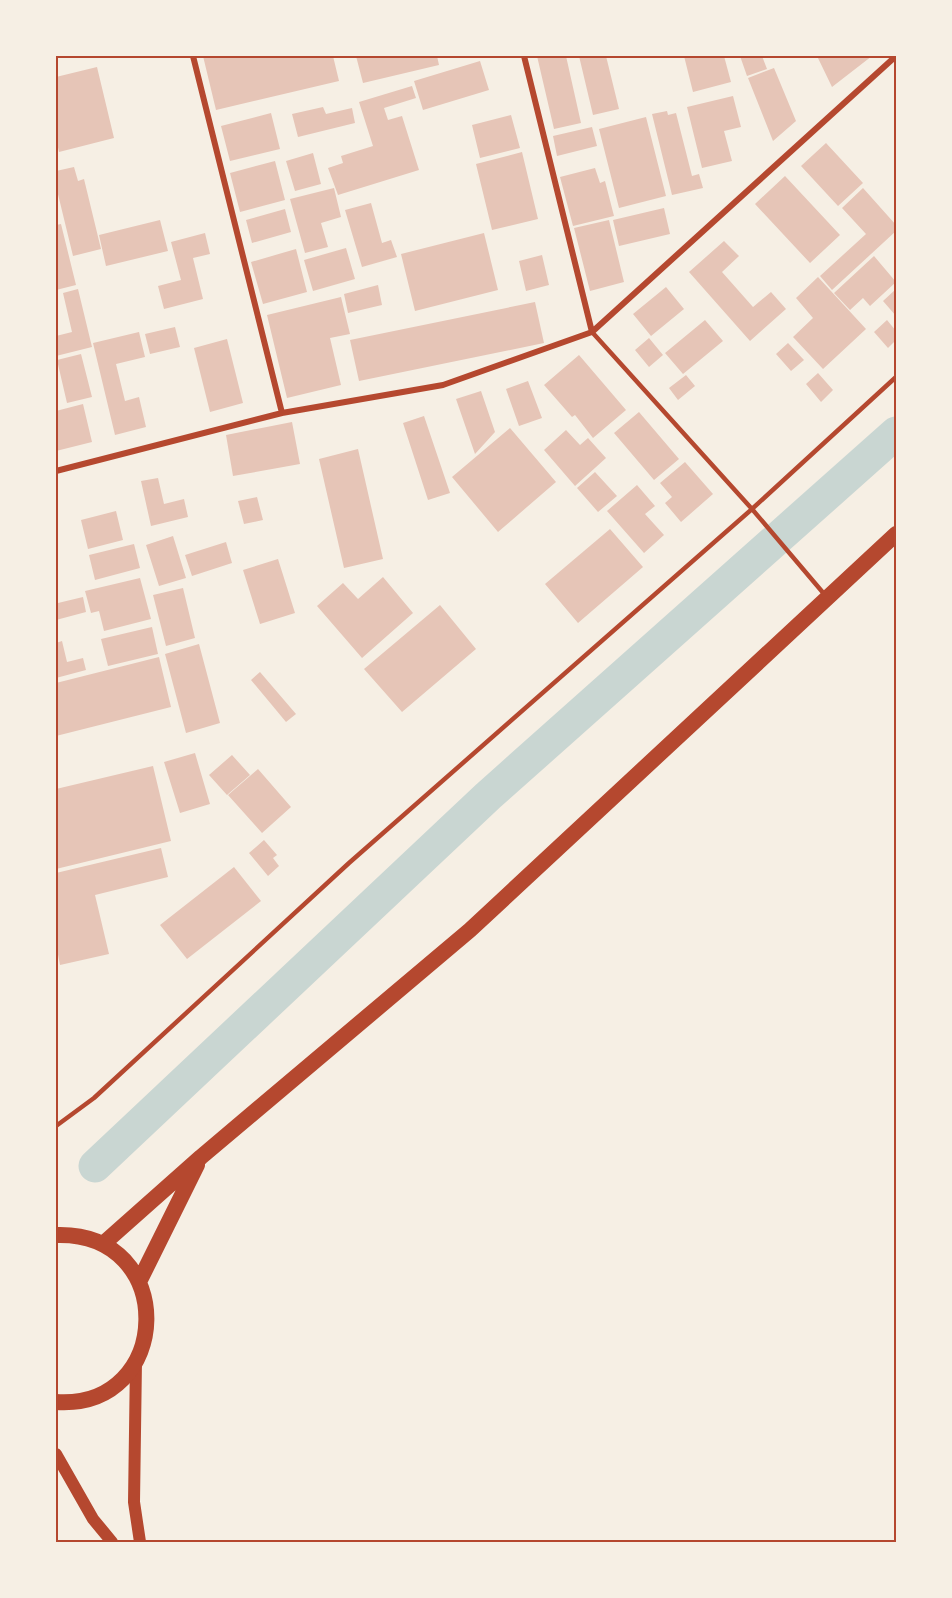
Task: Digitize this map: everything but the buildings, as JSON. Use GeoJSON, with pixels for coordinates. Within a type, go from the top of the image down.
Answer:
{"type":"FeatureCollection","features":[{"type":"Feature","properties":{"kind":"highway"},"geometry":{"type":"LineString","coordinates":[[103,1244],[201,1156],[470,930],[897,534]]}},
{"type":"Feature","properties":{"kind":"highway"},"geometry":{"type":"LineString","coordinates":[[140,1282],[201,1156]]}},
{"type":"Feature","properties":{"kind":"highway"},"geometry":{"type":"LineString","coordinates":[[56,1235],[75,1234],[103,1244],[124,1260],[140,1282],[147,1308],[146,1335],[136,1360],[120,1381],[97,1396],[72,1403],[56,1402]]}},
{"type":"Feature","properties":{"kind":"main road"},"geometry":{"type":"LineString","coordinates":[[136,1360],[134,1502],[140,1542]]}},
{"type":"Feature","properties":{"kind":"main road"},"geometry":{"type":"LineString","coordinates":[[56,1454],[93,1519],[112,1542]]}},
{"type":"Feature","properties":{"kind":"street"},"geometry":{"type":"LineString","coordinates":[[193,56],[282,413]]}},
{"type":"Feature","properties":{"kind":"street"},"geometry":{"type":"LineString","coordinates":[[524,56],[592,332]]}},
{"type":"Feature","properties":{"kind":"street"},"geometry":{"type":"LineString","coordinates":[[56,471],[282,413],[443,385],[592,332],[897,56]]}},
{"type":"Feature","properties":{"kind":"lane"},"geometry":{"type":"LineString","coordinates":[[592,332],[754,511],[827,597]]}},
{"type":"Feature","properties":{"kind":"lane"},"geometry":{"type":"LineString","coordinates":[[56,1126],[94,1098],[349,863],[754,511],[897,377]]}},
{"type":"Feature","properties":{"kind":"waterway"},"geometry":{"type":"LineString","coordinates":[[95,1166],[488,796],[896,433]]}}]}
